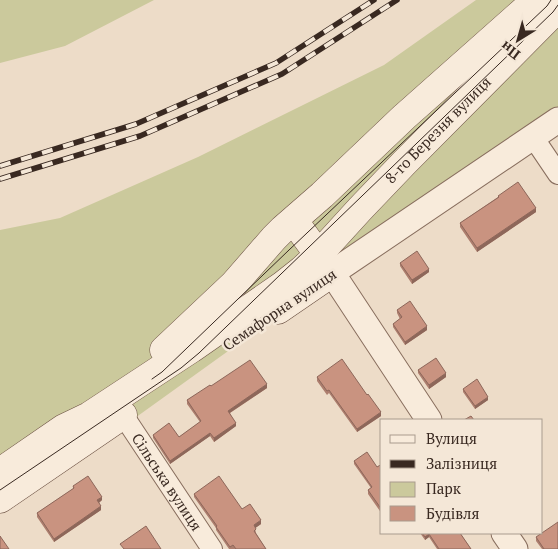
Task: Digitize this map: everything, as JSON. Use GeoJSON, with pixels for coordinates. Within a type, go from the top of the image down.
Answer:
{"type":"FeatureCollection","features":[{"type":"Feature","properties":{"kind":"main road","name":"8-го Березня вулиця"},"geometry":{"type":"LineString","coordinates":[[294,221],[404,117],[536,0]]}},
{"type":"Feature","properties":{"kind":"main road","name":"8-го Березня вулиця"},"geometry":{"type":"LineString","coordinates":[[325,264],[360,209],[558,8]]}},
{"type":"Feature","properties":{"kind":"main road"},"geometry":{"type":"LineString","coordinates":[[294,221],[325,264]]}},
{"type":"Feature","properties":{"kind":"main road","name":"Семафорна вулиця"},"geometry":{"type":"LineString","coordinates":[[0,472],[64,428],[85,409],[139,371],[165,349],[234,284],[274,238],[294,221]]}},
{"type":"Feature","properties":{"kind":"main road","name":"Семафорна вулиця"},"geometry":{"type":"LineString","coordinates":[[64,428],[89,416],[283,285],[325,264]]}},
{"type":"Feature","properties":{"kind":"main road","name":"Семафорна вулиця"},"geometry":{"type":"LineString","coordinates":[[0,499],[122,415],[325,264]]}},
{"type":"Feature","properties":{"kind":"street","name":"Семафорна вулиця"},"geometry":{"type":"LineString","coordinates":[[325,264],[558,120]]}},
{"type":"Feature","properties":{"kind":"street"},"geometry":{"type":"LineString","coordinates":[[533,137],[558,174]]}},
{"type":"Feature","properties":{"kind":"street"},"geometry":{"type":"LineString","coordinates":[[325,264],[428,419]]}},
{"type":"Feature","properties":{"kind":"street","name":"Сільська вулиця"},"geometry":{"type":"LineString","coordinates":[[122,415],[212,549]]}},
{"type":"Feature","properties":{"kind":"street"},"geometry":{"type":"LineString","coordinates":[[505,534],[515,549]]}},
{"type":"Feature","properties":{"kind":"green space"},"geometry":{"type":"Polygon","coordinates":[[[0,0],[154,0],[65,46],[0,63],[0,0]]]}},
{"type":"Feature","properties":{"kind":"green space"},"geometry":{"type":"Polygon","coordinates":[[[476,0],[558,0],[558,120],[419,214],[128,423],[0,510],[0,230],[60,218],[198,157],[384,65],[476,0]]]}},
{"type":"Feature","properties":{"kind":"building"},"geometry":{"type":"Polygon","coordinates":[[[518,182],[536,208],[477,248],[460,223],[518,182]]]}},
{"type":"Feature","properties":{"kind":"building"},"geometry":{"type":"Polygon","coordinates":[[[417,251],[429,269],[412,280],[400,263],[417,251]]]}},
{"type":"Feature","properties":{"kind":"building"},"geometry":{"type":"Polygon","coordinates":[[[410,301],[427,326],[405,342],[393,324],[402,317],[397,310],[410,301]]]}},
{"type":"Feature","properties":{"kind":"building"},"geometry":{"type":"Polygon","coordinates":[[[436,358],[446,373],[429,385],[418,370],[436,358]]]}},
{"type":"Feature","properties":{"kind":"building"},"geometry":{"type":"Polygon","coordinates":[[[342,359],[381,412],[357,429],[329,390],[327,391],[317,377],[342,359]]]}},
{"type":"Feature","properties":{"kind":"building"},"geometry":{"type":"Polygon","coordinates":[[[250,360],[267,384],[228,411],[236,423],[214,438],[210,433],[170,461],[153,435],[169,423],[179,437],[201,421],[187,400],[250,360]]]}},
{"type":"Feature","properties":{"kind":"building"},"geometry":{"type":"Polygon","coordinates":[[[477,379],[488,397],[475,406],[463,389],[477,379]]]}},
{"type":"Feature","properties":{"kind":"building"},"geometry":{"type":"Polygon","coordinates":[[[367,452],[377,467],[380,465],[380,507],[368,490],[372,487],[354,461],[367,452]]]}},
{"type":"Feature","properties":{"kind":"building"},"geometry":{"type":"Polygon","coordinates":[[[88,476],[102,497],[97,500],[101,506],[54,539],[37,513],[88,476]]]}},
{"type":"Feature","properties":{"kind":"building"},"geometry":{"type":"Polygon","coordinates":[[[219,476],[242,509],[250,504],[261,520],[254,525],[256,529],[254,531],[266,549],[236,549],[233,545],[230,547],[194,494],[219,476]]]}},
{"type":"Feature","properties":{"kind":"building"},"geometry":{"type":"Polygon","coordinates":[[[558,522],[558,549],[544,549],[536,537],[558,522]]]}},
{"type":"Feature","properties":{"kind":"building"},"geometry":{"type":"Polygon","coordinates":[[[146,526],[161,549],[124,549],[120,544],[146,526]]]}},
{"type":"Feature","properties":{"kind":"building"},"geometry":{"type":"Polygon","coordinates":[[[429,534],[461,534],[471,549],[439,549],[429,534]]]}},
{"type":"Feature","properties":{"kind":"building"},"geometry":{"type":"Polygon","coordinates":[[[0,536],[9,549],[0,549],[0,536]]]}},
{"type":"Feature","properties":{"kind":"tram line"},"geometry":{"type":"LineString","coordinates":[[152,379],[162,372],[547,6],[551,0]]}},
{"type":"Feature","properties":{"kind":"tram line"},"geometry":{"type":"LineString","coordinates":[[0,490],[181,368],[199,353],[553,12],[558,5]]}},
{"type":"Feature","properties":{"kind":"railway"},"geometry":{"type":"LineString","coordinates":[[0,166],[136,124],[276,63],[374,0]]}},
{"type":"Feature","properties":{"kind":"railway"},"geometry":{"type":"LineString","coordinates":[[0,179],[140,136],[282,74],[397,0]]}}]}
